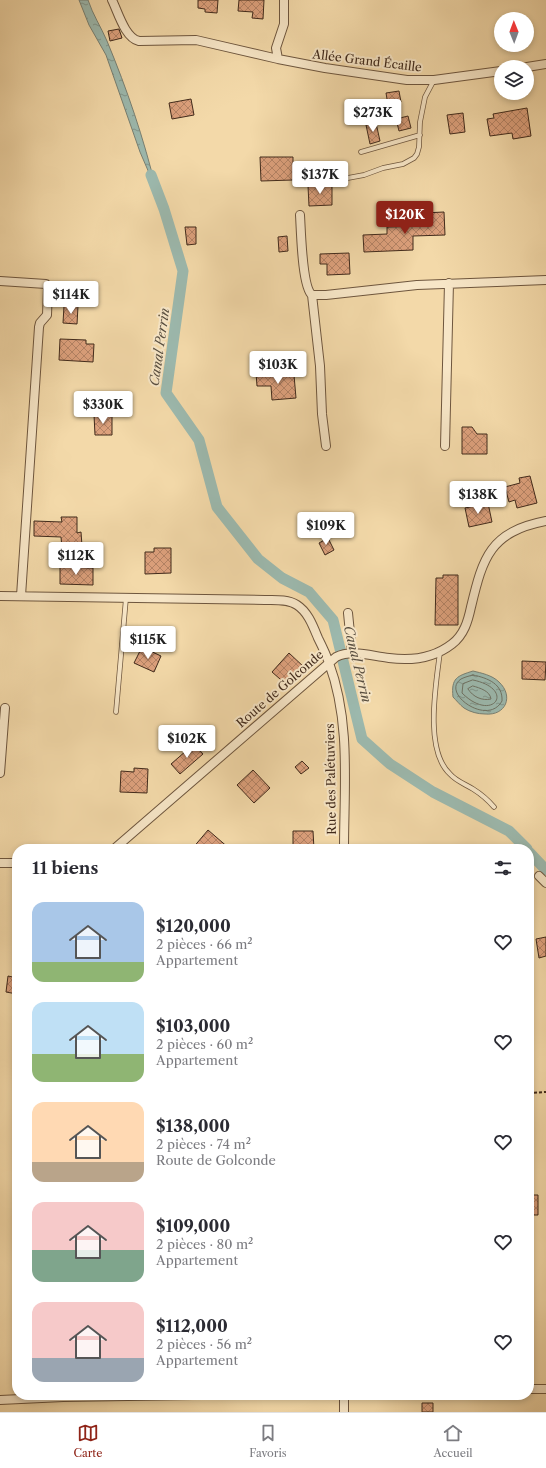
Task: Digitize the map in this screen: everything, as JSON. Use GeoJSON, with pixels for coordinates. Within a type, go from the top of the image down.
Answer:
{"type":"FeatureCollection","features":[{"type":"Feature","properties":{"kind":"street","name":"Allée Grand Écaille"},"geometry":{"type":"LineString","coordinates":[[112,0],[126,29],[135,40],[146,42],[196,40],[278,59],[371,76],[407,80],[434,80],[494,72]]}},
{"type":"Feature","properties":{"kind":"street"},"geometry":{"type":"LineString","coordinates":[[278,59],[276,48],[283,28],[284,0]]}},
{"type":"Feature","properties":{"kind":"street"},"geometry":{"type":"LineString","coordinates":[[534,66],[546,64]]}},
{"type":"Feature","properties":{"kind":"street"},"geometry":{"type":"LineString","coordinates":[[300,215],[305,279],[308,291],[312,295],[320,366],[322,414],[326,446]]}},
{"type":"Feature","properties":{"kind":"street"},"geometry":{"type":"LineString","coordinates":[[312,295],[326,295],[417,285],[546,280]]}},
{"type":"Feature","properties":{"kind":"street"},"geometry":{"type":"LineString","coordinates":[[0,281],[46,284],[48,288],[47,315],[40,323],[39,327],[21,596]]}},
{"type":"Feature","properties":{"kind":"street"},"geometry":{"type":"LineString","coordinates":[[445,446],[449,283]]}},
{"type":"Feature","properties":{"kind":"street","name":"Route de Golconde"},"geometry":{"type":"LineString","coordinates":[[120,844],[329,662],[340,655],[352,653],[389,658],[419,659],[440,652],[453,644],[465,628],[487,555],[496,545],[512,532],[546,521]]}},
{"type":"Feature","properties":{"kind":"street","name":"Rue des Palétuviers"},"geometry":{"type":"LineString","coordinates":[[0,596],[264,600],[292,602],[298,605],[307,615],[329,662],[340,704],[344,738],[344,844]]}},
{"type":"Feature","properties":{"kind":"street"},"geometry":{"type":"LineString","coordinates":[[348,613],[352,653]]}},
{"type":"Feature","properties":{"kind":"street"},"geometry":{"type":"LineString","coordinates":[[0,773],[5,708]]}},
{"type":"Feature","properties":{"kind":"street"},"geometry":{"type":"LineString","coordinates":[[0,862],[12,863]]}},
{"type":"Feature","properties":{"kind":"street"},"geometry":{"type":"LineString","coordinates":[[539,876],[546,883]]}},
{"type":"Feature","properties":{"kind":"street"},"geometry":{"type":"LineString","coordinates":[[534,1389],[546,1389]]}},
{"type":"Feature","properties":{"kind":"street"},"geometry":{"type":"LineString","coordinates":[[0,1400],[12,1399]]}},
{"type":"Feature","properties":{"kind":"street"},"geometry":{"type":"LineString","coordinates":[[344,1400],[344,1412]]}},
{"type":"Feature","properties":{"kind":"lane"},"geometry":{"type":"LineString","coordinates":[[337,180],[364,175],[383,168],[409,162],[417,154],[419,147],[422,109],[425,98],[434,80]]}},
{"type":"Feature","properties":{"kind":"lane"},"geometry":{"type":"LineString","coordinates":[[361,152],[420,135]]}},
{"type":"Feature","properties":{"kind":"lane"},"geometry":{"type":"LineString","coordinates":[[116,712],[126,598]]}},
{"type":"Feature","properties":{"kind":"lane"},"geometry":{"type":"LineString","coordinates":[[440,652],[434,715],[438,755],[445,769],[450,775],[484,797],[494,807]]}},
{"type":"Feature","properties":{"kind":"path"},"geometry":{"type":"LineString","coordinates":[[534,1093],[546,1092]]}},
{"type":"Feature","properties":{"kind":"water"},"geometry":{"type":"Polygon","coordinates":[[[79,0],[88,0],[107,41],[134,114],[156,189],[140,152],[106,55],[89,25],[79,0]]]}},
{"type":"Feature","properties":{"kind":"water"},"geometry":{"type":"Polygon","coordinates":[[[473,671],[493,678],[504,687],[507,699],[506,704],[498,712],[485,714],[471,712],[464,708],[453,697],[453,686],[456,679],[463,674],[473,671]]]}},
{"type":"Feature","properties":{"kind":"building"},"geometry":{"type":"Polygon","coordinates":[[[198,0],[218,0],[217,13],[205,12],[205,9],[198,8],[198,0]]]}},
{"type":"Feature","properties":{"kind":"building"},"geometry":{"type":"Polygon","coordinates":[[[239,0],[264,0],[263,19],[252,18],[253,12],[238,11],[239,0]]]}},
{"type":"Feature","properties":{"kind":"building"},"geometry":{"type":"Polygon","coordinates":[[[119,29],[122,38],[110,41],[108,31],[119,29]]]}},
{"type":"Feature","properties":{"kind":"building"},"geometry":{"type":"Polygon","coordinates":[[[399,91],[401,102],[388,105],[386,93],[399,91]]]}},
{"type":"Feature","properties":{"kind":"building"},"geometry":{"type":"Polygon","coordinates":[[[191,99],[194,115],[172,119],[169,103],[191,99]]]}},
{"type":"Feature","properties":{"kind":"building"},"geometry":{"type":"Polygon","coordinates":[[[527,108],[531,136],[513,139],[512,133],[490,136],[487,119],[494,118],[493,114],[527,108]]]}},
{"type":"Feature","properties":{"kind":"building"},"geometry":{"type":"Polygon","coordinates":[[[463,113],[465,132],[450,134],[447,115],[463,113]]]}},
{"type":"Feature","properties":{"kind":"building"},"geometry":{"type":"Polygon","coordinates":[[[408,116],[411,128],[399,131],[396,119],[408,116]]]}},
{"type":"Feature","properties":{"kind":"building"},"geometry":{"type":"Polygon","coordinates":[[[376,123],[380,141],[370,144],[366,125],[376,123]]]}},
{"type":"Feature","properties":{"kind":"building"},"geometry":{"type":"Polygon","coordinates":[[[260,157],[293,157],[293,180],[261,181],[260,157]]]}},
{"type":"Feature","properties":{"kind":"building"},"geometry":{"type":"Polygon","coordinates":[[[332,185],[332,205],[309,206],[308,186],[332,185]]]}},
{"type":"Feature","properties":{"kind":"building"},"geometry":{"type":"Polygon","coordinates":[[[444,212],[445,235],[413,236],[413,250],[364,252],[363,235],[387,234],[387,227],[424,226],[423,213],[444,212]]]}},
{"type":"Feature","properties":{"kind":"building"},"geometry":{"type":"Polygon","coordinates":[[[185,227],[196,227],[196,244],[187,245],[185,227]]]}},
{"type":"Feature","properties":{"kind":"building"},"geometry":{"type":"Polygon","coordinates":[[[287,236],[288,251],[279,252],[278,237],[287,236]]]}},
{"type":"Feature","properties":{"kind":"building"},"geometry":{"type":"Polygon","coordinates":[[[349,253],[350,274],[327,275],[327,264],[320,264],[320,254],[349,253]]]}},
{"type":"Feature","properties":{"kind":"building"},"geometry":{"type":"Polygon","coordinates":[[[64,306],[78,306],[77,324],[63,323],[64,306]]]}},
{"type":"Feature","properties":{"kind":"building"},"geometry":{"type":"Polygon","coordinates":[[[60,339],[86,340],[86,344],[94,344],[93,362],[59,360],[60,339]]]}},
{"type":"Feature","properties":{"kind":"building"},"geometry":{"type":"Polygon","coordinates":[[[270,372],[270,376],[294,375],[296,398],[272,400],[271,386],[257,386],[256,373],[270,372]]]}},
{"type":"Feature","properties":{"kind":"building"},"geometry":{"type":"Polygon","coordinates":[[[94,415],[112,415],[112,435],[95,435],[94,415]]]}},
{"type":"Feature","properties":{"kind":"building"},"geometry":{"type":"Polygon","coordinates":[[[462,427],[472,427],[477,434],[487,434],[487,454],[462,454],[462,427]]]}},
{"type":"Feature","properties":{"kind":"building"},"geometry":{"type":"Polygon","coordinates":[[[530,476],[537,503],[517,508],[515,500],[509,502],[505,487],[520,483],[519,478],[530,476]]]}},
{"type":"Feature","properties":{"kind":"building"},"geometry":{"type":"Polygon","coordinates":[[[488,503],[492,522],[469,527],[465,508],[488,503]]]}},
{"type":"Feature","properties":{"kind":"building"},"geometry":{"type":"Polygon","coordinates":[[[61,517],[77,517],[77,533],[81,532],[82,546],[62,548],[61,537],[34,536],[34,521],[62,522],[61,517]]]}},
{"type":"Feature","properties":{"kind":"building"},"geometry":{"type":"Polygon","coordinates":[[[328,538],[334,550],[325,555],[319,543],[328,538]]]}},
{"type":"Feature","properties":{"kind":"building"},"geometry":{"type":"Polygon","coordinates":[[[154,548],[171,548],[171,573],[145,574],[145,552],[154,552],[154,548]]]}},
{"type":"Feature","properties":{"kind":"building"},"geometry":{"type":"Polygon","coordinates":[[[60,567],[93,568],[93,585],[60,584],[60,567]]]}},
{"type":"Feature","properties":{"kind":"building"},"geometry":{"type":"Polygon","coordinates":[[[443,575],[458,575],[458,625],[435,625],[436,578],[443,578],[443,575]]]}},
{"type":"Feature","properties":{"kind":"building"},"geometry":{"type":"Polygon","coordinates":[[[142,647],[161,656],[154,672],[134,663],[142,647]]]}},
{"type":"Feature","properties":{"kind":"building"},"geometry":{"type":"Polygon","coordinates":[[[289,653],[305,668],[288,686],[272,672],[289,653]]]}},
{"type":"Feature","properties":{"kind":"building"},"geometry":{"type":"Polygon","coordinates":[[[522,661],[546,662],[545,680],[522,679],[522,661]]]}},
{"type":"Feature","properties":{"kind":"building"},"geometry":{"type":"Polygon","coordinates":[[[194,744],[203,754],[180,774],[171,764],[194,744]]]}},
{"type":"Feature","properties":{"kind":"building"},"geometry":{"type":"Polygon","coordinates":[[[302,761],[309,768],[301,774],[295,767],[302,761]]]}},
{"type":"Feature","properties":{"kind":"building"},"geometry":{"type":"Polygon","coordinates":[[[134,768],[148,769],[147,793],[120,792],[121,771],[134,772],[134,768]]]}},
{"type":"Feature","properties":{"kind":"building"},"geometry":{"type":"Polygon","coordinates":[[[253,770],[270,788],[254,803],[237,785],[253,770]]]}},
{"type":"Feature","properties":{"kind":"building"},"geometry":{"type":"Polygon","coordinates":[[[208,830],[224,844],[196,844],[208,830]]]}},
{"type":"Feature","properties":{"kind":"building"},"geometry":{"type":"Polygon","coordinates":[[[293,831],[313,831],[314,844],[293,844],[293,831]]]}},
{"type":"Feature","properties":{"kind":"building"},"geometry":{"type":"Polygon","coordinates":[[[546,937],[546,956],[539,958],[536,939],[546,937]]]}},
{"type":"Feature","properties":{"kind":"building"},"geometry":{"type":"Polygon","coordinates":[[[8,976],[12,977],[12,993],[6,992],[8,976]]]}},
{"type":"Feature","properties":{"kind":"building"},"geometry":{"type":"Polygon","coordinates":[[[534,1195],[538,1195],[538,1215],[534,1215],[534,1195]]]}},
{"type":"Feature","properties":{"kind":"building"},"geometry":{"type":"Polygon","coordinates":[[[422,1403],[433,1403],[433,1412],[422,1412],[422,1403]]]}},
{"type":"Feature","properties":{"kind":"waterway","name":"Canal Perrin"},"geometry":{"type":"LineString","coordinates":[[151,175],[164,209],[183,271],[166,393],[199,440],[217,507],[258,559],[282,578],[309,592],[333,620],[362,739],[390,764],[433,792],[509,831],[522,844]]}},
{"type":"Feature","properties":{"kind":"waterway","name":"Canal Perrin"},"geometry":{"type":"LineString","coordinates":[[534,857],[546,870]]}}]}
